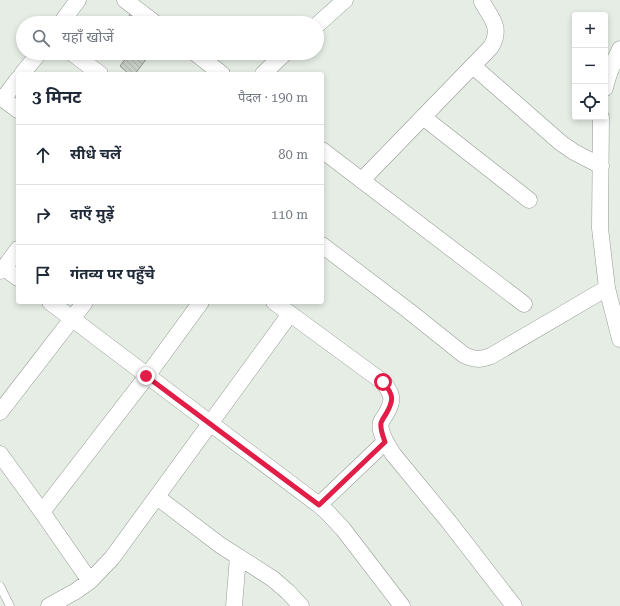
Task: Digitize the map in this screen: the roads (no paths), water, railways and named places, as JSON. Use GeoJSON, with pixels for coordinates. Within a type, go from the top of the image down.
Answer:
{"type":"FeatureCollection","features":[{"type":"Feature","properties":{"kind":"street"},"geometry":{"type":"LineString","coordinates":[[66,16],[78,0]]}},
{"type":"Feature","properties":{"kind":"street"},"geometry":{"type":"LineString","coordinates":[[125,0],[147,16]]}},
{"type":"Feature","properties":{"kind":"street"},"geometry":{"type":"LineString","coordinates":[[324,18],[345,0]]}},
{"type":"Feature","properties":{"kind":"street"},"geometry":{"type":"LineString","coordinates":[[362,180],[491,48],[495,40],[496,32],[494,22],[479,1]]}},
{"type":"Feature","properties":{"kind":"street"},"geometry":{"type":"LineString","coordinates":[[606,84],[620,49]]}},
{"type":"Feature","properties":{"kind":"street"},"geometry":{"type":"LineString","coordinates":[[24,72],[33,60]]}},
{"type":"Feature","properties":{"kind":"street"},"geometry":{"type":"LineString","coordinates":[[81,60],[97,72]]}},
{"type":"Feature","properties":{"kind":"street"},"geometry":{"type":"LineString","coordinates":[[204,60],[219,72]]}},
{"type":"Feature","properties":{"kind":"street"},"geometry":{"type":"LineString","coordinates":[[265,72],[278,60]]}},
{"type":"Feature","properties":{"kind":"street"},"geometry":{"type":"LineString","coordinates":[[473,66],[561,143],[574,152],[601,166]]}},
{"type":"Feature","properties":{"kind":"street"},"geometry":{"type":"LineString","coordinates":[[16,81],[1,98],[16,109]]}},
{"type":"Feature","properties":{"kind":"street"},"geometry":{"type":"LineString","coordinates":[[423,117],[529,200]]}},
{"type":"Feature","properties":{"kind":"street"},"geometry":{"type":"LineString","coordinates":[[601,120],[600,228],[607,288],[620,339]]}},
{"type":"Feature","properties":{"kind":"street"},"geometry":{"type":"LineString","coordinates":[[324,152],[524,304]]}},
{"type":"Feature","properties":{"kind":"street"},"geometry":{"type":"LineString","coordinates":[[324,247],[464,355],[473,359],[482,359],[491,356],[607,288]]}},
{"type":"Feature","properties":{"kind":"street"},"geometry":{"type":"LineString","coordinates":[[16,252],[2,269],[16,277]]}},
{"type":"Feature","properties":{"kind":"street"},"geometry":{"type":"LineString","coordinates":[[53,304],[332,516],[402,606]]}},
{"type":"Feature","properties":{"kind":"street"},"geometry":{"type":"LineString","coordinates":[[0,412],[84,304]]}},
{"type":"Feature","properties":{"kind":"street"},"geometry":{"type":"LineString","coordinates":[[42,512],[200,304]]}},
{"type":"Feature","properties":{"kind":"street"},"geometry":{"type":"LineString","coordinates":[[277,304],[383,382],[390,390],[392,397],[391,405],[381,422],[385,442],[514,606]]}},
{"type":"Feature","properties":{"kind":"street"},"geometry":{"type":"LineString","coordinates":[[49,606],[76,591],[90,581],[112,558],[290,314]]}},
{"type":"Feature","properties":{"kind":"street"},"geometry":{"type":"LineString","coordinates":[[319,505],[385,442]]}},
{"type":"Feature","properties":{"kind":"street"},"geometry":{"type":"LineString","coordinates":[[0,454],[90,581]]}},
{"type":"Feature","properties":{"kind":"street"},"geometry":{"type":"LineString","coordinates":[[156,497],[238,558],[273,579],[301,606]]}},
{"type":"Feature","properties":{"kind":"street"},"geometry":{"type":"LineString","coordinates":[[234,606],[238,558]]}},
{"type":"Feature","properties":{"kind":"lane"},"geometry":{"type":"LineString","coordinates":[[0,586],[10,606]]}}]}
